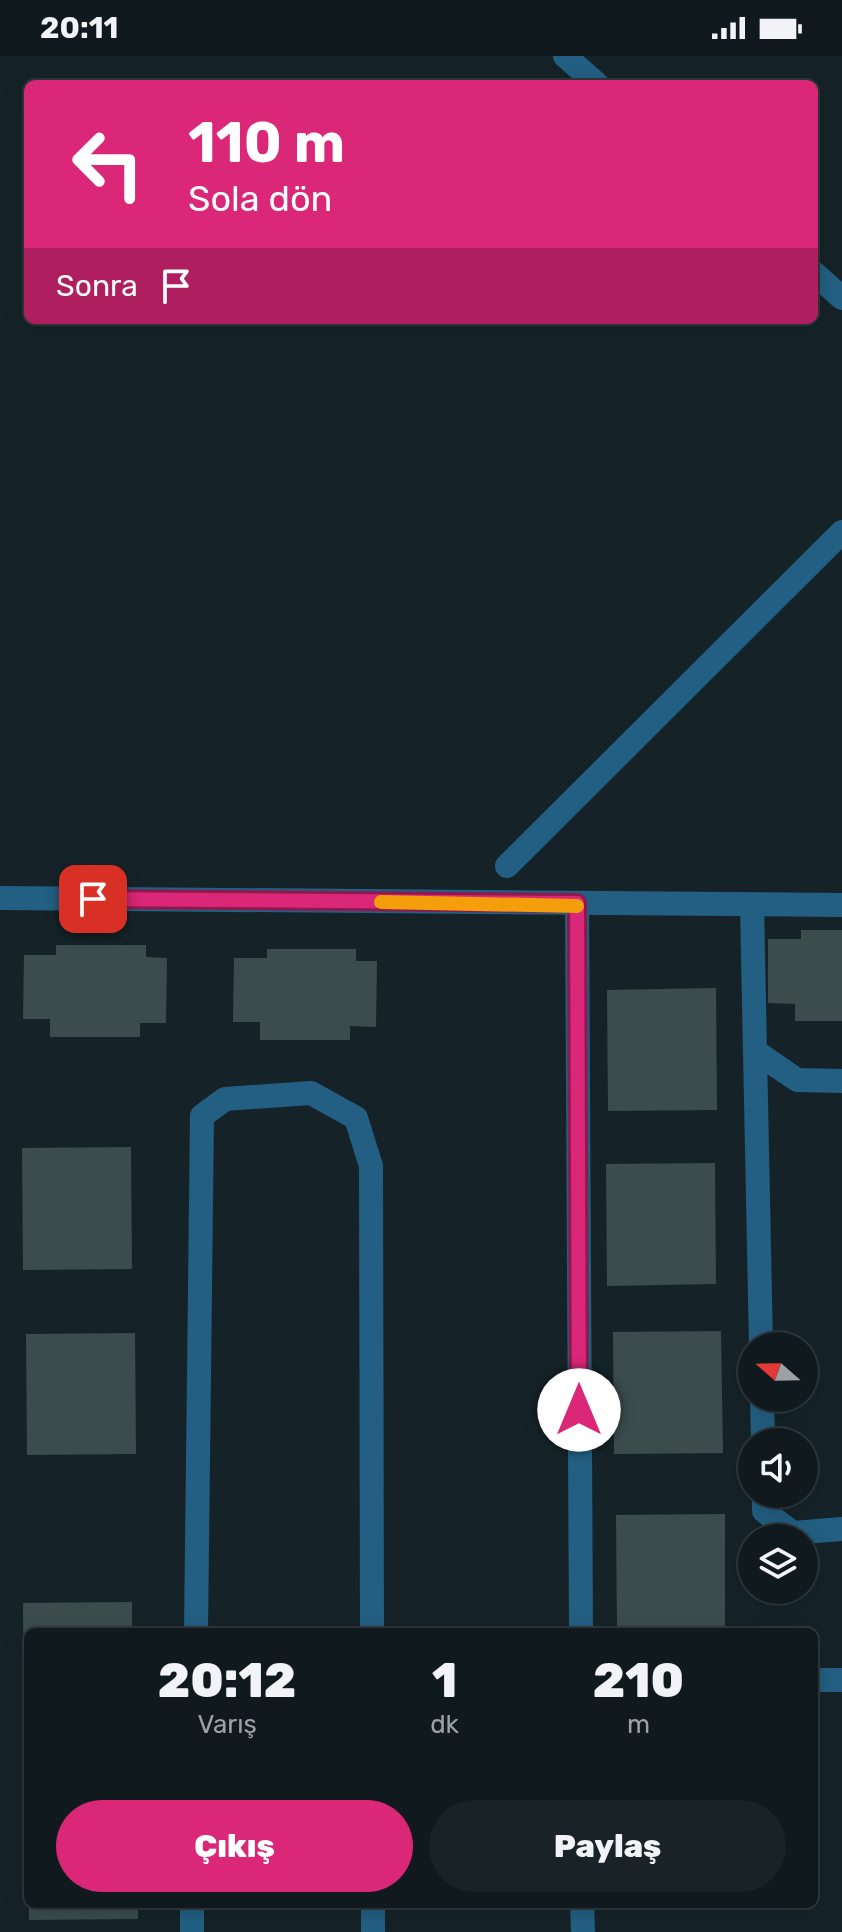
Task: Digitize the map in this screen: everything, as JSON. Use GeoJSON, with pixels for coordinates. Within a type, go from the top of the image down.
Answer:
{"type":"FeatureCollection","features":[{"type":"Feature","properties":{"kind":"street"},"geometry":{"type":"LineString","coordinates":[[565,56],[592,80]]}},
{"type":"Feature","properties":{"kind":"street"},"geometry":{"type":"LineString","coordinates":[[818,277],[842,298]]}},
{"type":"Feature","properties":{"kind":"street"},"geometry":{"type":"LineString","coordinates":[[507,866],[842,532]]}},
{"type":"Feature","properties":{"kind":"street"},"geometry":{"type":"LineString","coordinates":[[0,898],[842,905]]}},
{"type":"Feature","properties":{"kind":"street"},"geometry":{"type":"LineString","coordinates":[[577,903],[581,1628]]}},
{"type":"Feature","properties":{"kind":"street"},"geometry":{"type":"LineString","coordinates":[[752,905],[761,1332]]}},
{"type":"Feature","properties":{"kind":"street"},"geometry":{"type":"LineString","coordinates":[[755,1051],[797,1080],[842,1081]]}},
{"type":"Feature","properties":{"kind":"street"},"geometry":{"type":"LineString","coordinates":[[196,1628],[202,1116],[225,1099],[311,1093],[356,1118],[371,1166],[372,1628]]}},
{"type":"Feature","properties":{"kind":"street"},"geometry":{"type":"LineString","coordinates":[[764,1508],[793,1533],[842,1529]]}},
{"type":"Feature","properties":{"kind":"street"},"geometry":{"type":"LineString","coordinates":[[818,1680],[842,1680]]}},
{"type":"Feature","properties":{"kind":"street"},"geometry":{"type":"LineString","coordinates":[[192,1908],[192,1932]]}},
{"type":"Feature","properties":{"kind":"street"},"geometry":{"type":"LineString","coordinates":[[373,1908],[373,1932]]}},
{"type":"Feature","properties":{"kind":"street"},"geometry":{"type":"LineString","coordinates":[[582,1908],[583,1932]]}},
{"type":"Feature","properties":{"kind":"building"},"geometry":{"type":"Polygon","coordinates":[[[801,930],[842,930],[842,1021],[795,1021],[795,1004],[768,1003],[768,939],[801,939],[801,930]]]}},
{"type":"Feature","properties":{"kind":"building"},"geometry":{"type":"Polygon","coordinates":[[[56,945],[146,945],[146,957],[167,958],[166,1023],[140,1023],[140,1037],[50,1037],[50,1019],[23,1019],[24,955],[56,955],[56,945]]]}},
{"type":"Feature","properties":{"kind":"building"},"geometry":{"type":"Polygon","coordinates":[[[267,949],[356,949],[356,961],[377,961],[376,1027],[350,1026],[350,1040],[260,1040],[260,1022],[233,1022],[234,958],[267,958],[267,949]]]}},
{"type":"Feature","properties":{"kind":"building"},"geometry":{"type":"Polygon","coordinates":[[[716,988],[717,1110],[608,1111],[607,990],[716,988]]]}},
{"type":"Feature","properties":{"kind":"building"},"geometry":{"type":"Polygon","coordinates":[[[131,1147],[132,1269],[23,1270],[22,1148],[131,1147]]]}},
{"type":"Feature","properties":{"kind":"building"},"geometry":{"type":"Polygon","coordinates":[[[715,1163],[716,1284],[607,1286],[606,1164],[715,1163]]]}},
{"type":"Feature","properties":{"kind":"building"},"geometry":{"type":"Polygon","coordinates":[[[721,1331],[723,1453],[614,1454],[613,1332],[721,1331]]]}},
{"type":"Feature","properties":{"kind":"building"},"geometry":{"type":"Polygon","coordinates":[[[135,1333],[136,1454],[27,1455],[26,1334],[135,1333]]]}},
{"type":"Feature","properties":{"kind":"building"},"geometry":{"type":"Polygon","coordinates":[[[725,1514],[725,1628],[617,1628],[616,1515],[725,1514]]]}},
{"type":"Feature","properties":{"kind":"building"},"geometry":{"type":"Polygon","coordinates":[[[132,1602],[132,1628],[24,1628],[24,1725],[23,1603],[132,1602]]]}},
{"type":"Feature","properties":{"kind":"building"},"geometry":{"type":"Polygon","coordinates":[[[29,1908],[138,1908],[138,1919],[29,1920],[29,1908]]]}},
{"type":"Feature","properties":{"kind":"slow traffic"},"geometry":{"type":"LineString","coordinates":[[381,902],[577,903],[577,906]]}},
{"type":"Feature","properties":{"kind":"route"},"geometry":{"type":"LineString","coordinates":[[93,899],[577,903],[579,1410]]}}]}
